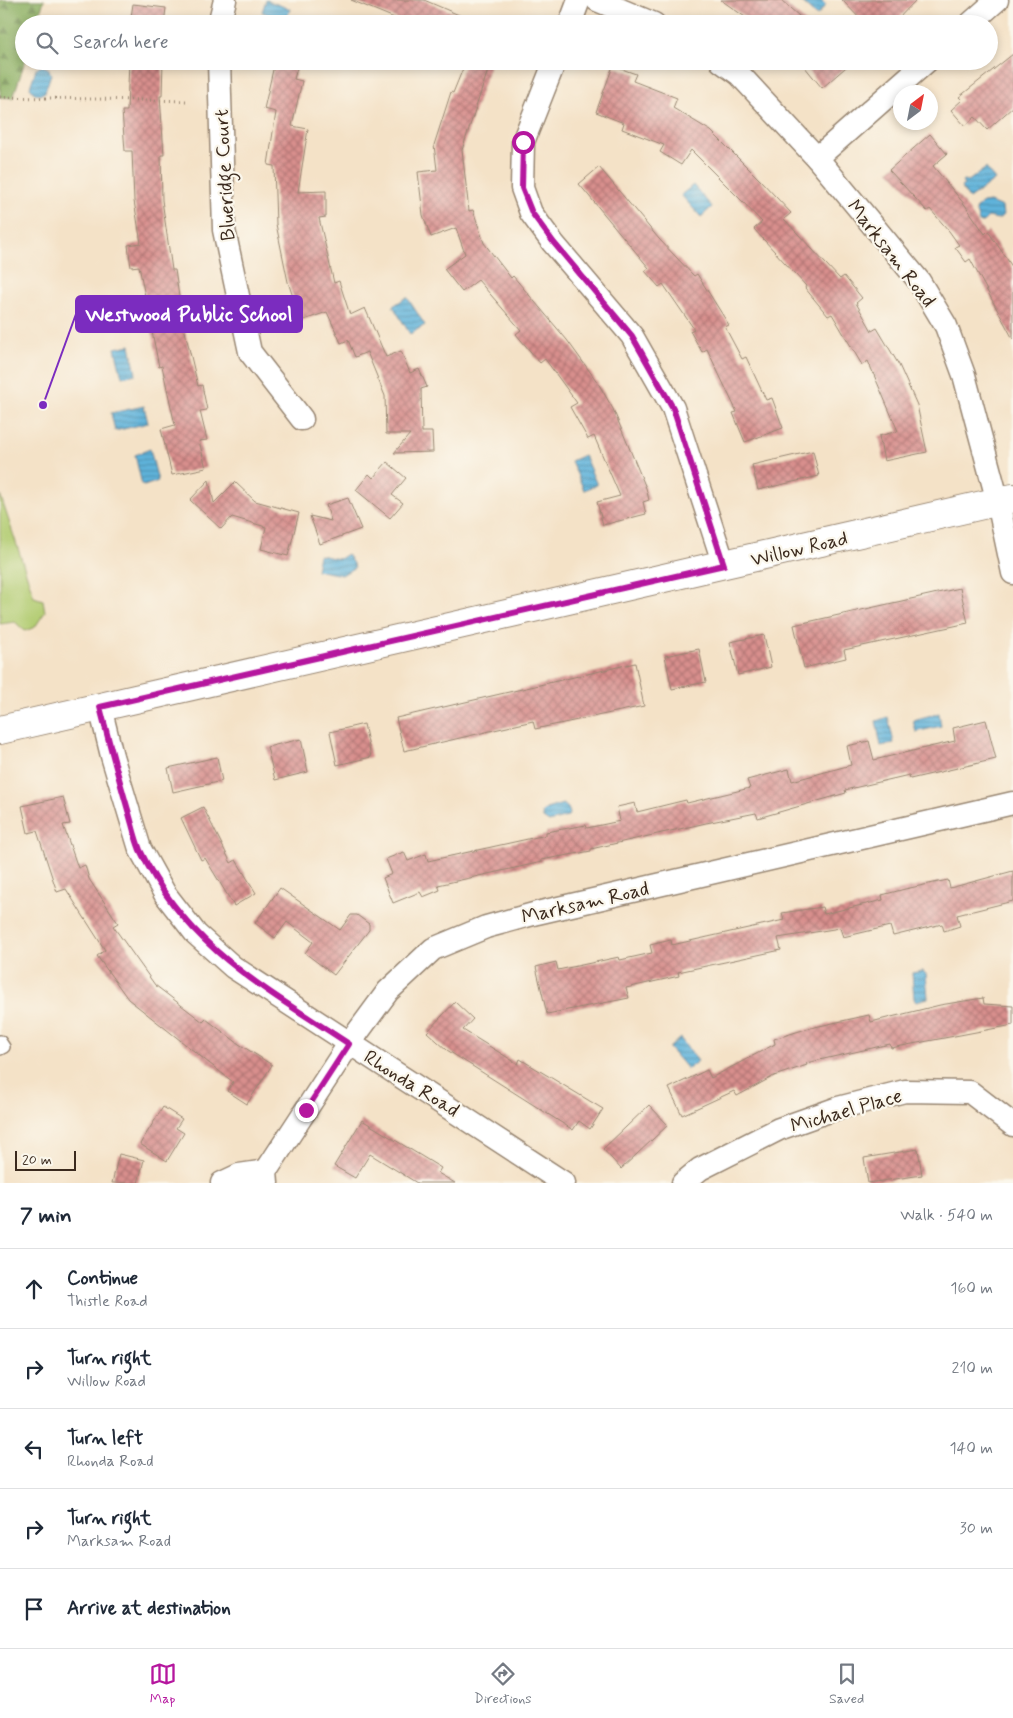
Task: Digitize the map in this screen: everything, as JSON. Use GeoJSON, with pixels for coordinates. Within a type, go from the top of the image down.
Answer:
{"type":"FeatureCollection","features":[{"type":"Feature","properties":{"kind":"main road","name":"Willow Road"},"geometry":{"type":"LineString","coordinates":[[0,730],[1005,500]]}},
{"type":"Feature","properties":{"kind":"street"},"geometry":{"type":"LineString","coordinates":[[221,15],[225,0]]}},
{"type":"Feature","properties":{"kind":"street"},"geometry":{"type":"LineString","coordinates":[[573,15],[579,0]]}},
{"type":"Feature","properties":{"kind":"street"},"geometry":{"type":"LineString","coordinates":[[597,0],[633,15]]}},
{"type":"Feature","properties":{"kind":"street"},"geometry":{"type":"LineString","coordinates":[[980,15],[997,0]]}},
{"type":"Feature","properties":{"kind":"street","name":"Blueridge Court"},"geometry":{"type":"LineString","coordinates":[[219,70],[224,230],[250,352],[302,419]]}},
{"type":"Feature","properties":{"kind":"street"},"geometry":{"type":"LineString","coordinates":[[551,70],[523,142],[522,188],[532,213],[554,243],[632,336],[673,408],[724,565]]}},
{"type":"Feature","properties":{"kind":"street","name":"Marksam Road"},"geometry":{"type":"LineString","coordinates":[[733,70],[817,158],[919,281],[946,326],[1005,500],[1013,573]]}},
{"type":"Feature","properties":{"kind":"street"},"geometry":{"type":"LineString","coordinates":[[817,158],[918,70]]}},
{"type":"Feature","properties":{"kind":"street","name":"Rhonda Road"},"geometry":{"type":"LineString","coordinates":[[100,707],[112,756],[140,849],[165,894],[196,934],[233,967],[349,1044],[496,1136],[564,1183]]}},
{"type":"Feature","properties":{"kind":"street","name":"Marksam Road"},"geometry":{"type":"LineString","coordinates":[[222,1183],[239,1175],[267,1177],[349,1044],[388,991],[433,949],[486,927],[1013,803]]}},
{"type":"Feature","properties":{"kind":"street","name":"Michael Place"},"geometry":{"type":"LineString","coordinates":[[683,1183],[700,1169],[779,1129],[838,1108],[904,1092],[970,1092],[1013,1126]]}},
{"type":"Feature","properties":{"kind":"lane"},"geometry":{"type":"LineString","coordinates":[[0,1041],[4,1047],[0,1049]]}},
{"type":"Feature","properties":{"kind":"path"},"geometry":{"type":"LineString","coordinates":[[0,97],[190,101]]}},
{"type":"Feature","properties":{"kind":"green space"},"geometry":{"type":"Polygon","coordinates":[[[0,0],[44,0],[40,15],[15,15],[15,70],[22,70],[13,98],[0,97],[0,0]]]}},
{"type":"Feature","properties":{"kind":"green space"},"geometry":{"type":"Polygon","coordinates":[[[0,494],[34,597],[43,600],[45,612],[35,627],[25,631],[15,622],[0,624],[0,494]]]}},
{"type":"Feature","properties":{"kind":"water"},"geometry":{"type":"Polygon","coordinates":[[[266,0],[290,9],[288,15],[270,15],[262,12],[266,0]]]}},
{"type":"Feature","properties":{"kind":"water"},"geometry":{"type":"Polygon","coordinates":[[[799,0],[821,0],[826,5],[816,15],[799,0]]]}},
{"type":"Feature","properties":{"kind":"water"},"geometry":{"type":"Polygon","coordinates":[[[36,70],[49,70],[51,74],[45,92],[39,95],[33,92],[30,87],[36,70]]]}},
{"type":"Feature","properties":{"kind":"water"},"geometry":{"type":"Polygon","coordinates":[[[986,168],[995,180],[969,199],[961,187],[964,185],[962,182],[965,180],[967,182],[986,168]]]}},
{"type":"Feature","properties":{"kind":"water"},"geometry":{"type":"Polygon","coordinates":[[[693,185],[712,207],[701,217],[681,195],[693,185]]]}},
{"type":"Feature","properties":{"kind":"water"},"geometry":{"type":"Polygon","coordinates":[[[990,202],[1002,207],[1003,216],[998,219],[988,217],[982,223],[979,222],[975,209],[983,203],[990,202]]]}},
{"type":"Feature","properties":{"kind":"water"},"geometry":{"type":"Polygon","coordinates":[[[407,297],[425,325],[410,334],[393,306],[407,297]]]}},
{"type":"Feature","properties":{"kind":"water"},"geometry":{"type":"Polygon","coordinates":[[[130,345],[136,374],[122,377],[115,348],[130,345]]]}},
{"type":"Feature","properties":{"kind":"water"},"geometry":{"type":"Polygon","coordinates":[[[144,406],[148,423],[115,431],[111,413],[144,406]]]}},
{"type":"Feature","properties":{"kind":"water"},"geometry":{"type":"Polygon","coordinates":[[[150,449],[158,481],[144,486],[142,485],[135,455],[150,449]]]}},
{"type":"Feature","properties":{"kind":"water"},"geometry":{"type":"Polygon","coordinates":[[[584,455],[597,485],[584,490],[571,461],[584,455]]]}},
{"type":"Feature","properties":{"kind":"water"},"geometry":{"type":"Polygon","coordinates":[[[347,554],[355,567],[342,575],[316,570],[319,555],[339,559],[347,554]]]}},
{"type":"Feature","properties":{"kind":"water"},"geometry":{"type":"Polygon","coordinates":[[[939,713],[941,726],[916,732],[913,720],[939,713]]]}},
{"type":"Feature","properties":{"kind":"water"},"geometry":{"type":"Polygon","coordinates":[[[888,717],[894,743],[881,746],[876,721],[888,717]]]}},
{"type":"Feature","properties":{"kind":"water"},"geometry":{"type":"Polygon","coordinates":[[[563,804],[570,813],[567,817],[549,822],[543,818],[542,813],[546,809],[563,804]]]}},
{"type":"Feature","properties":{"kind":"water"},"geometry":{"type":"Polygon","coordinates":[[[923,971],[926,974],[928,998],[916,1001],[914,999],[912,973],[923,971]]]}},
{"type":"Feature","properties":{"kind":"water"},"geometry":{"type":"Polygon","coordinates":[[[680,1038],[698,1061],[687,1069],[669,1048],[680,1038]]]}},
{"type":"Feature","properties":{"kind":"building"},"geometry":{"type":"Polygon","coordinates":[[[351,0],[424,0],[459,15],[387,15],[351,0]]]}},
{"type":"Feature","properties":{"kind":"building"},"geometry":{"type":"Polygon","coordinates":[[[721,0],[781,0],[798,15],[742,15],[721,0]]]}},
{"type":"Feature","properties":{"kind":"building"},"geometry":{"type":"Polygon","coordinates":[[[842,0],[916,0],[902,15],[856,15],[842,0]]]}},
{"type":"Feature","properties":{"kind":"building"},"geometry":{"type":"Polygon","coordinates":[[[133,4],[166,8],[165,15],[131,15],[133,4]]]}},
{"type":"Feature","properties":{"kind":"building"},"geometry":{"type":"Polygon","coordinates":[[[1013,54],[1013,107],[987,130],[975,117],[965,126],[951,110],[962,100],[959,97],[993,70],[998,70],[998,66],[1013,54]]]}},
{"type":"Feature","properties":{"kind":"building"},"geometry":{"type":"Polygon","coordinates":[[[129,70],[163,70],[162,96],[160,96],[164,155],[161,155],[162,200],[172,270],[175,270],[183,323],[198,386],[202,385],[207,410],[200,411],[207,440],[199,441],[206,468],[172,475],[161,429],[175,425],[162,366],[159,367],[139,266],[131,267],[128,245],[141,243],[134,201],[132,151],[125,151],[122,111],[127,111],[129,70]]]}},
{"type":"Feature","properties":{"kind":"building"},"geometry":{"type":"Polygon","coordinates":[[[273,70],[296,70],[294,79],[302,81],[292,126],[308,129],[298,192],[326,191],[326,217],[319,218],[334,283],[339,281],[350,315],[365,308],[386,357],[401,351],[410,373],[419,369],[427,387],[421,389],[422,432],[432,432],[433,452],[394,453],[410,434],[386,434],[385,396],[367,352],[355,357],[348,340],[341,343],[327,312],[301,321],[288,282],[276,224],[274,166],[268,165],[276,112],[264,109],[273,70]]]}},
{"type":"Feature","properties":{"kind":"building"},"geometry":{"type":"Polygon","coordinates":[[[462,70],[488,70],[462,150],[469,211],[473,210],[484,243],[511,278],[513,276],[567,340],[598,383],[613,409],[646,488],[649,500],[643,502],[646,514],[603,525],[597,502],[620,496],[594,436],[588,439],[570,407],[577,403],[545,359],[540,363],[516,334],[521,330],[478,280],[462,292],[444,269],[465,254],[456,228],[431,237],[423,215],[418,172],[437,170],[434,145],[451,92],[453,93],[462,70]]]}},
{"type":"Feature","properties":{"kind":"building"},"geometry":{"type":"Polygon","coordinates":[[[612,70],[624,70],[636,74],[633,81],[677,98],[673,108],[711,131],[761,181],[791,213],[784,219],[840,279],[844,276],[862,298],[856,303],[872,331],[877,328],[899,365],[917,405],[927,452],[884,461],[879,436],[898,431],[868,361],[862,365],[832,314],[828,316],[805,288],[806,286],[754,229],[762,222],[740,199],[691,150],[681,165],[660,152],[664,145],[622,129],[624,123],[596,112],[612,70]]]}},
{"type":"Feature","properties":{"kind":"building"},"geometry":{"type":"Polygon","coordinates":[[[807,70],[843,70],[822,88],[807,70]]]}},
{"type":"Feature","properties":{"kind":"building"},"geometry":{"type":"Polygon","coordinates":[[[930,134],[947,154],[933,166],[965,205],[985,234],[988,231],[1013,268],[1013,339],[970,259],[966,262],[955,247],[959,245],[949,231],[930,209],[927,211],[889,170],[930,134]]]}},
{"type":"Feature","properties":{"kind":"building"},"geometry":{"type":"Polygon","coordinates":[[[599,167],[659,239],[694,276],[697,274],[729,325],[725,327],[742,359],[746,357],[766,400],[772,398],[783,428],[745,442],[733,413],[737,412],[707,349],[702,352],[690,331],[694,329],[663,284],[659,287],[645,271],[649,268],[579,184],[599,167]]]}},
{"type":"Feature","properties":{"kind":"building"},"geometry":{"type":"Polygon","coordinates":[[[813,451],[819,476],[758,490],[752,465],[813,451]]]}},
{"type":"Feature","properties":{"kind":"building"},"geometry":{"type":"Polygon","coordinates":[[[387,462],[406,478],[392,495],[403,503],[390,518],[356,490],[369,474],[373,478],[387,462]]]}},
{"type":"Feature","properties":{"kind":"building"},"geometry":{"type":"Polygon","coordinates":[[[209,480],[214,503],[235,482],[255,501],[299,513],[288,556],[261,549],[266,527],[232,517],[221,529],[190,500],[209,480]]]}},
{"type":"Feature","properties":{"kind":"building"},"geometry":{"type":"Polygon","coordinates":[[[348,498],[361,529],[320,544],[310,516],[331,521],[326,505],[348,498]]]}},
{"type":"Feature","properties":{"kind":"building"},"geometry":{"type":"Polygon","coordinates":[[[960,588],[968,623],[844,650],[846,658],[804,668],[794,625],[960,588]]]}},
{"type":"Feature","properties":{"kind":"building"},"geometry":{"type":"Polygon","coordinates":[[[764,635],[771,667],[738,675],[730,642],[764,635]]]}},
{"type":"Feature","properties":{"kind":"building"},"geometry":{"type":"Polygon","coordinates":[[[699,649],[706,682],[672,689],[665,656],[699,649]]]}},
{"type":"Feature","properties":{"kind":"building"},"geometry":{"type":"Polygon","coordinates":[[[635,663],[644,706],[535,729],[533,721],[404,751],[396,718],[635,663]]]}},
{"type":"Feature","properties":{"kind":"building"},"geometry":{"type":"Polygon","coordinates":[[[986,720],[996,759],[910,779],[909,775],[845,790],[846,793],[758,818],[756,813],[591,849],[591,851],[541,860],[542,862],[438,885],[440,890],[423,897],[420,892],[393,903],[383,878],[392,874],[386,859],[404,852],[408,861],[426,854],[428,861],[546,835],[546,832],[586,825],[587,828],[620,821],[617,807],[635,803],[637,812],[686,800],[687,803],[750,788],[747,780],[789,769],[792,781],[851,765],[847,746],[869,741],[874,760],[955,741],[953,728],[986,720]]]}},
{"type":"Feature","properties":{"kind":"building"},"geometry":{"type":"Polygon","coordinates":[[[364,724],[371,757],[337,765],[330,732],[364,724]]]}},
{"type":"Feature","properties":{"kind":"building"},"geometry":{"type":"Polygon","coordinates":[[[301,739],[308,772],[275,780],[267,747],[301,739]]]}},
{"type":"Feature","properties":{"kind":"building"},"geometry":{"type":"Polygon","coordinates":[[[217,757],[222,781],[173,792],[168,768],[217,757]]]}},
{"type":"Feature","properties":{"kind":"building"},"geometry":{"type":"Polygon","coordinates":[[[63,797],[70,824],[63,825],[78,868],[85,865],[89,879],[118,923],[113,926],[155,985],[203,1022],[206,1019],[239,1044],[272,1065],[247,1104],[227,1091],[233,1082],[128,999],[97,956],[105,950],[66,889],[57,892],[37,831],[28,833],[22,806],[63,797]]]}},
{"type":"Feature","properties":{"kind":"building"},"geometry":{"type":"Polygon","coordinates":[[[203,807],[231,863],[236,860],[256,893],[234,906],[205,858],[201,860],[181,818],[203,807]]]}},
{"type":"Feature","properties":{"kind":"building"},"geometry":{"type":"Polygon","coordinates":[[[1013,871],[1013,901],[957,915],[960,926],[944,931],[942,924],[893,936],[890,926],[843,937],[840,928],[778,938],[781,950],[678,972],[679,976],[626,988],[629,998],[547,1014],[536,967],[556,962],[558,970],[619,957],[620,960],[652,953],[650,945],[671,940],[672,945],[784,920],[782,913],[822,907],[824,914],[883,900],[882,895],[905,889],[948,880],[950,888],[1013,871]]]}},
{"type":"Feature","properties":{"kind":"building"},"geometry":{"type":"Polygon","coordinates":[[[280,888],[340,930],[351,915],[357,915],[369,924],[369,930],[334,975],[305,953],[313,942],[287,922],[275,938],[255,923],[280,888]]]}},
{"type":"Feature","properties":{"kind":"building"},"geometry":{"type":"Polygon","coordinates":[[[983,998],[984,1004],[1013,1006],[1013,1025],[891,1048],[890,1044],[806,1063],[807,1065],[774,1076],[737,1096],[734,1091],[682,1115],[669,1088],[707,1070],[711,1078],[775,1044],[774,1039],[806,1029],[869,1015],[871,1022],[940,1005],[983,998]]]}},
{"type":"Feature","properties":{"kind":"building"},"geometry":{"type":"Polygon","coordinates":[[[455,1002],[473,1019],[463,1030],[518,1064],[520,1059],[603,1109],[590,1129],[579,1121],[573,1130],[447,1050],[427,1032],[455,1002]]]}},
{"type":"Feature","properties":{"kind":"building"},"geometry":{"type":"Polygon","coordinates":[[[649,1105],[668,1125],[621,1169],[603,1149],[649,1105]]]}},
{"type":"Feature","properties":{"kind":"building"},"geometry":{"type":"Polygon","coordinates":[[[163,1107],[182,1119],[176,1128],[184,1133],[167,1161],[140,1144],[163,1107]]]}},
{"type":"Feature","properties":{"kind":"building"},"geometry":{"type":"Polygon","coordinates":[[[362,1120],[441,1168],[438,1173],[455,1183],[417,1183],[370,1154],[355,1178],[334,1166],[362,1120]]]}},
{"type":"Feature","properties":{"kind":"building"},"geometry":{"type":"Polygon","coordinates":[[[918,1149],[922,1175],[868,1183],[864,1158],[918,1149]]]}},
{"type":"Feature","properties":{"kind":"building"},"geometry":{"type":"Polygon","coordinates":[[[119,1154],[144,1160],[138,1183],[112,1183],[119,1154]]]}},
{"type":"Feature","properties":{"kind":"place","name":"Westwood Public School"},"geometry":{"type":"Point","coordinates":[43,405]}},
{"type":"Feature","properties":{"kind":"route"},"geometry":{"type":"LineString","coordinates":[[306,1110],[349,1044],[233,967],[196,934],[165,894],[140,849],[112,756],[100,707],[724,565],[673,408],[632,336],[554,243],[532,213],[522,188],[523,142]]}}]}
